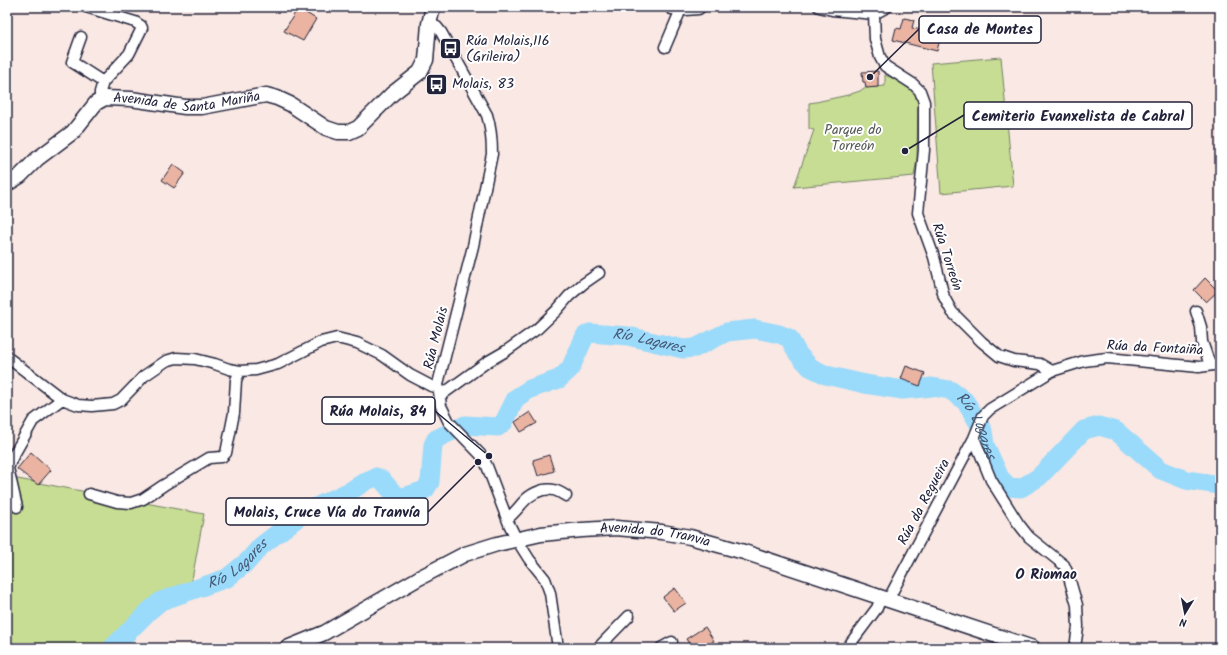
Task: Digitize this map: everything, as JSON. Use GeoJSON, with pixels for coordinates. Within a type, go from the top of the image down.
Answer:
{"type":"FeatureCollection","features":[{"type":"Feature","properties":{"kind":"main road","name":"Avenida de Santa Mariña"},"geometry":{"type":"LineString","coordinates":[[7,184],[20,176],[37,159],[73,132],[96,103],[105,98],[118,98],[185,108],[202,107],[266,95],[290,104],[326,128],[338,132],[349,132],[358,128],[392,94],[420,72],[426,60],[433,7]]}},
{"type":"Feature","properties":{"kind":"main road"},"geometry":{"type":"LineString","coordinates":[[676,7],[698,7]]}},
{"type":"Feature","properties":{"kind":"main road","name":"Avenida do Tranvia"},"geometry":{"type":"LineString","coordinates":[[287,648],[324,633],[419,578],[465,554],[498,544],[541,534],[616,528],[662,532],[690,537],[744,552],[1033,648]]}},
{"type":"Feature","properties":{"kind":"street"},"geometry":{"type":"LineString","coordinates":[[86,7],[135,22],[142,28],[129,54],[103,82],[100,92],[100,101]]}},
{"type":"Feature","properties":{"kind":"street"},"geometry":{"type":"LineString","coordinates":[[665,47],[678,14],[676,7]]}},
{"type":"Feature","properties":{"kind":"street"},"geometry":{"type":"LineString","coordinates":[[819,7],[832,10],[874,14],[888,7]]}},
{"type":"Feature","properties":{"kind":"street","name":"Rúa Torreón"},"geometry":{"type":"LineString","coordinates":[[874,14],[875,39],[880,57],[885,66],[913,84],[920,91],[924,102],[924,150],[918,213],[934,257],[944,297],[952,312],[982,342],[999,356],[1014,362],[1040,364],[1052,371]]}},
{"type":"Feature","properties":{"kind":"street","name":"Rúa Molais"},"geometry":{"type":"LineString","coordinates":[[430,24],[437,27],[441,32],[487,115],[492,139],[492,154],[473,246],[438,384],[441,406],[449,422],[481,455],[487,466],[507,519],[517,540],[528,559],[545,579],[550,593],[558,648]]}},
{"type":"Feature","properties":{"kind":"street"},"geometry":{"type":"LineString","coordinates":[[81,37],[72,62],[103,82]]}},
{"type":"Feature","properties":{"kind":"street"},"geometry":{"type":"LineString","coordinates":[[7,357],[62,399],[78,404],[92,406],[113,404],[121,400],[144,376],[166,361],[176,358],[195,359],[229,370],[256,370],[278,364],[321,342],[337,338],[357,343],[382,355],[410,375],[439,392],[506,351],[537,329],[569,296],[599,273]]}},
{"type":"Feature","properties":{"kind":"street"},"geometry":{"type":"LineString","coordinates":[[1196,311],[1201,327],[1202,342],[1215,365]]}},
{"type":"Feature","properties":{"kind":"street","name":"Rúa da Fontaiña"},"geometry":{"type":"LineString","coordinates":[[984,416],[990,409],[1052,371],[1084,361],[1107,358],[1199,367],[1215,365]]}},
{"type":"Feature","properties":{"kind":"street"},"geometry":{"type":"LineString","coordinates":[[89,494],[117,502],[131,503],[143,500],[164,485],[209,458],[222,457],[226,454],[234,413],[236,380],[240,371]]}},
{"type":"Feature","properties":{"kind":"street"},"geometry":{"type":"LineString","coordinates":[[17,507],[8,468],[12,458],[33,421],[62,399]]}},
{"type":"Feature","properties":{"kind":"street","name":"Rúa da Regueira"},"geometry":{"type":"LineString","coordinates":[[847,648],[884,599],[974,438],[984,416]]}},
{"type":"Feature","properties":{"kind":"street"},"geometry":{"type":"LineString","coordinates":[[974,438],[991,480],[1018,524],[1029,537],[1064,565],[1068,574],[1077,612],[1078,628],[1075,648]]}},
{"type":"Feature","properties":{"kind":"street"},"geometry":{"type":"LineString","coordinates":[[507,519],[526,498],[535,492],[554,490],[566,496]]}},
{"type":"Feature","properties":{"kind":"street"},"geometry":{"type":"LineString","coordinates":[[598,648],[629,616]]}},
{"type":"Feature","properties":{"kind":"street"},"geometry":{"type":"LineString","coordinates":[[661,648],[672,642]]}},
{"type":"Feature","properties":{"kind":"green space"},"geometry":{"type":"Polygon","coordinates":[[[1001,57],[1013,186],[941,193],[931,63],[1001,57]]]}},
{"type":"Feature","properties":{"kind":"green space","name":"Parque do Torreón"},"geometry":{"type":"Polygon","coordinates":[[[885,75],[909,87],[916,94],[918,99],[917,159],[914,176],[794,187],[814,130],[809,129],[809,103],[848,95],[864,88],[885,86],[885,75]]]}},
{"type":"Feature","properties":{"kind":"green space"},"geometry":{"type":"Polygon","coordinates":[[[7,477],[204,514],[190,590],[98,648],[7,648],[7,477]]]}},
{"type":"Feature","properties":{"kind":"building"},"geometry":{"type":"Polygon","coordinates":[[[298,8],[316,19],[303,41],[284,31],[298,8]]]}},
{"type":"Feature","properties":{"kind":"building"},"geometry":{"type":"Polygon","coordinates":[[[904,18],[914,20],[912,28],[941,34],[937,51],[893,40],[896,28],[901,29],[904,18]]]}},
{"type":"Feature","properties":{"kind":"building"},"geometry":{"type":"Polygon","coordinates":[[[878,71],[878,87],[866,88],[865,82],[863,82],[862,72],[878,71]]]}},
{"type":"Feature","properties":{"kind":"building"},"geometry":{"type":"Polygon","coordinates":[[[173,164],[185,173],[174,188],[162,180],[173,164]]]}},
{"type":"Feature","properties":{"kind":"building"},"geometry":{"type":"Polygon","coordinates":[[[1205,278],[1218,291],[1206,302],[1194,290],[1205,278]]]}},
{"type":"Feature","properties":{"kind":"building"},"geometry":{"type":"Polygon","coordinates":[[[906,366],[925,373],[920,386],[901,379],[906,366]]]}},
{"type":"Feature","properties":{"kind":"building"},"geometry":{"type":"Polygon","coordinates":[[[530,412],[537,423],[521,432],[515,422],[530,412]]]}},
{"type":"Feature","properties":{"kind":"building"},"geometry":{"type":"Polygon","coordinates":[[[31,452],[51,470],[38,485],[17,469],[31,452]]]}},
{"type":"Feature","properties":{"kind":"building"},"geometry":{"type":"Polygon","coordinates":[[[549,455],[554,471],[538,476],[533,460],[549,455]]]}},
{"type":"Feature","properties":{"kind":"building"},"geometry":{"type":"Polygon","coordinates":[[[675,588],[686,603],[674,611],[663,597],[675,588]]]}},
{"type":"Feature","properties":{"kind":"building"},"geometry":{"type":"Polygon","coordinates":[[[705,627],[714,641],[702,648],[692,648],[686,639],[705,627]]]}},
{"type":"Feature","properties":{"kind":"waterway","name":"Río Lagares"},"geometry":{"type":"LineString","coordinates":[[112,648],[161,601],[227,578],[248,561],[261,546],[305,512],[352,490],[366,481],[376,477],[382,480],[395,495],[404,497],[425,490],[430,482],[433,445],[436,439],[465,425],[498,427],[504,422],[516,398],[530,389],[559,379],[570,369],[585,336],[590,333],[628,336],[683,349],[695,348],[727,332],[755,329],[779,334],[789,338],[798,354],[810,367],[826,375],[865,384],[903,390],[932,387],[950,390],[965,401],[975,417],[983,431],[985,445],[1000,478],[1009,487],[1021,488],[1039,477],[1084,430],[1099,426],[1116,431],[1161,470],[1186,480],[1220,485]]}},
{"type":"Feature","properties":{"kind":"place","name":"Rúa Molais,116 (Grileira)"},"geometry":{"type":"Point","coordinates":[450,49]}},
{"type":"Feature","properties":{"kind":"place","name":"Casa de Montes"},"geometry":{"type":"Point","coordinates":[870,77]}},
{"type":"Feature","properties":{"kind":"place","name":"Molais, 83"},"geometry":{"type":"Point","coordinates":[436,84]}},
{"type":"Feature","properties":{"kind":"place","name":"Cemiterio Evanxelista de Cabral"},"geometry":{"type":"Point","coordinates":[905,151]}},
{"type":"Feature","properties":{"kind":"place","name":"Rúa Molais, 84"},"geometry":{"type":"Point","coordinates":[489,456]}},
{"type":"Feature","properties":{"kind":"place","name":"Molais, Cruce Vía do Tranvía"},"geometry":{"type":"Point","coordinates":[478,462]}},
{"type":"Feature","properties":{"kind":"district","name":"O Riomao"},"geometry":{"type":"Point","coordinates":[1046,575]}}]}
